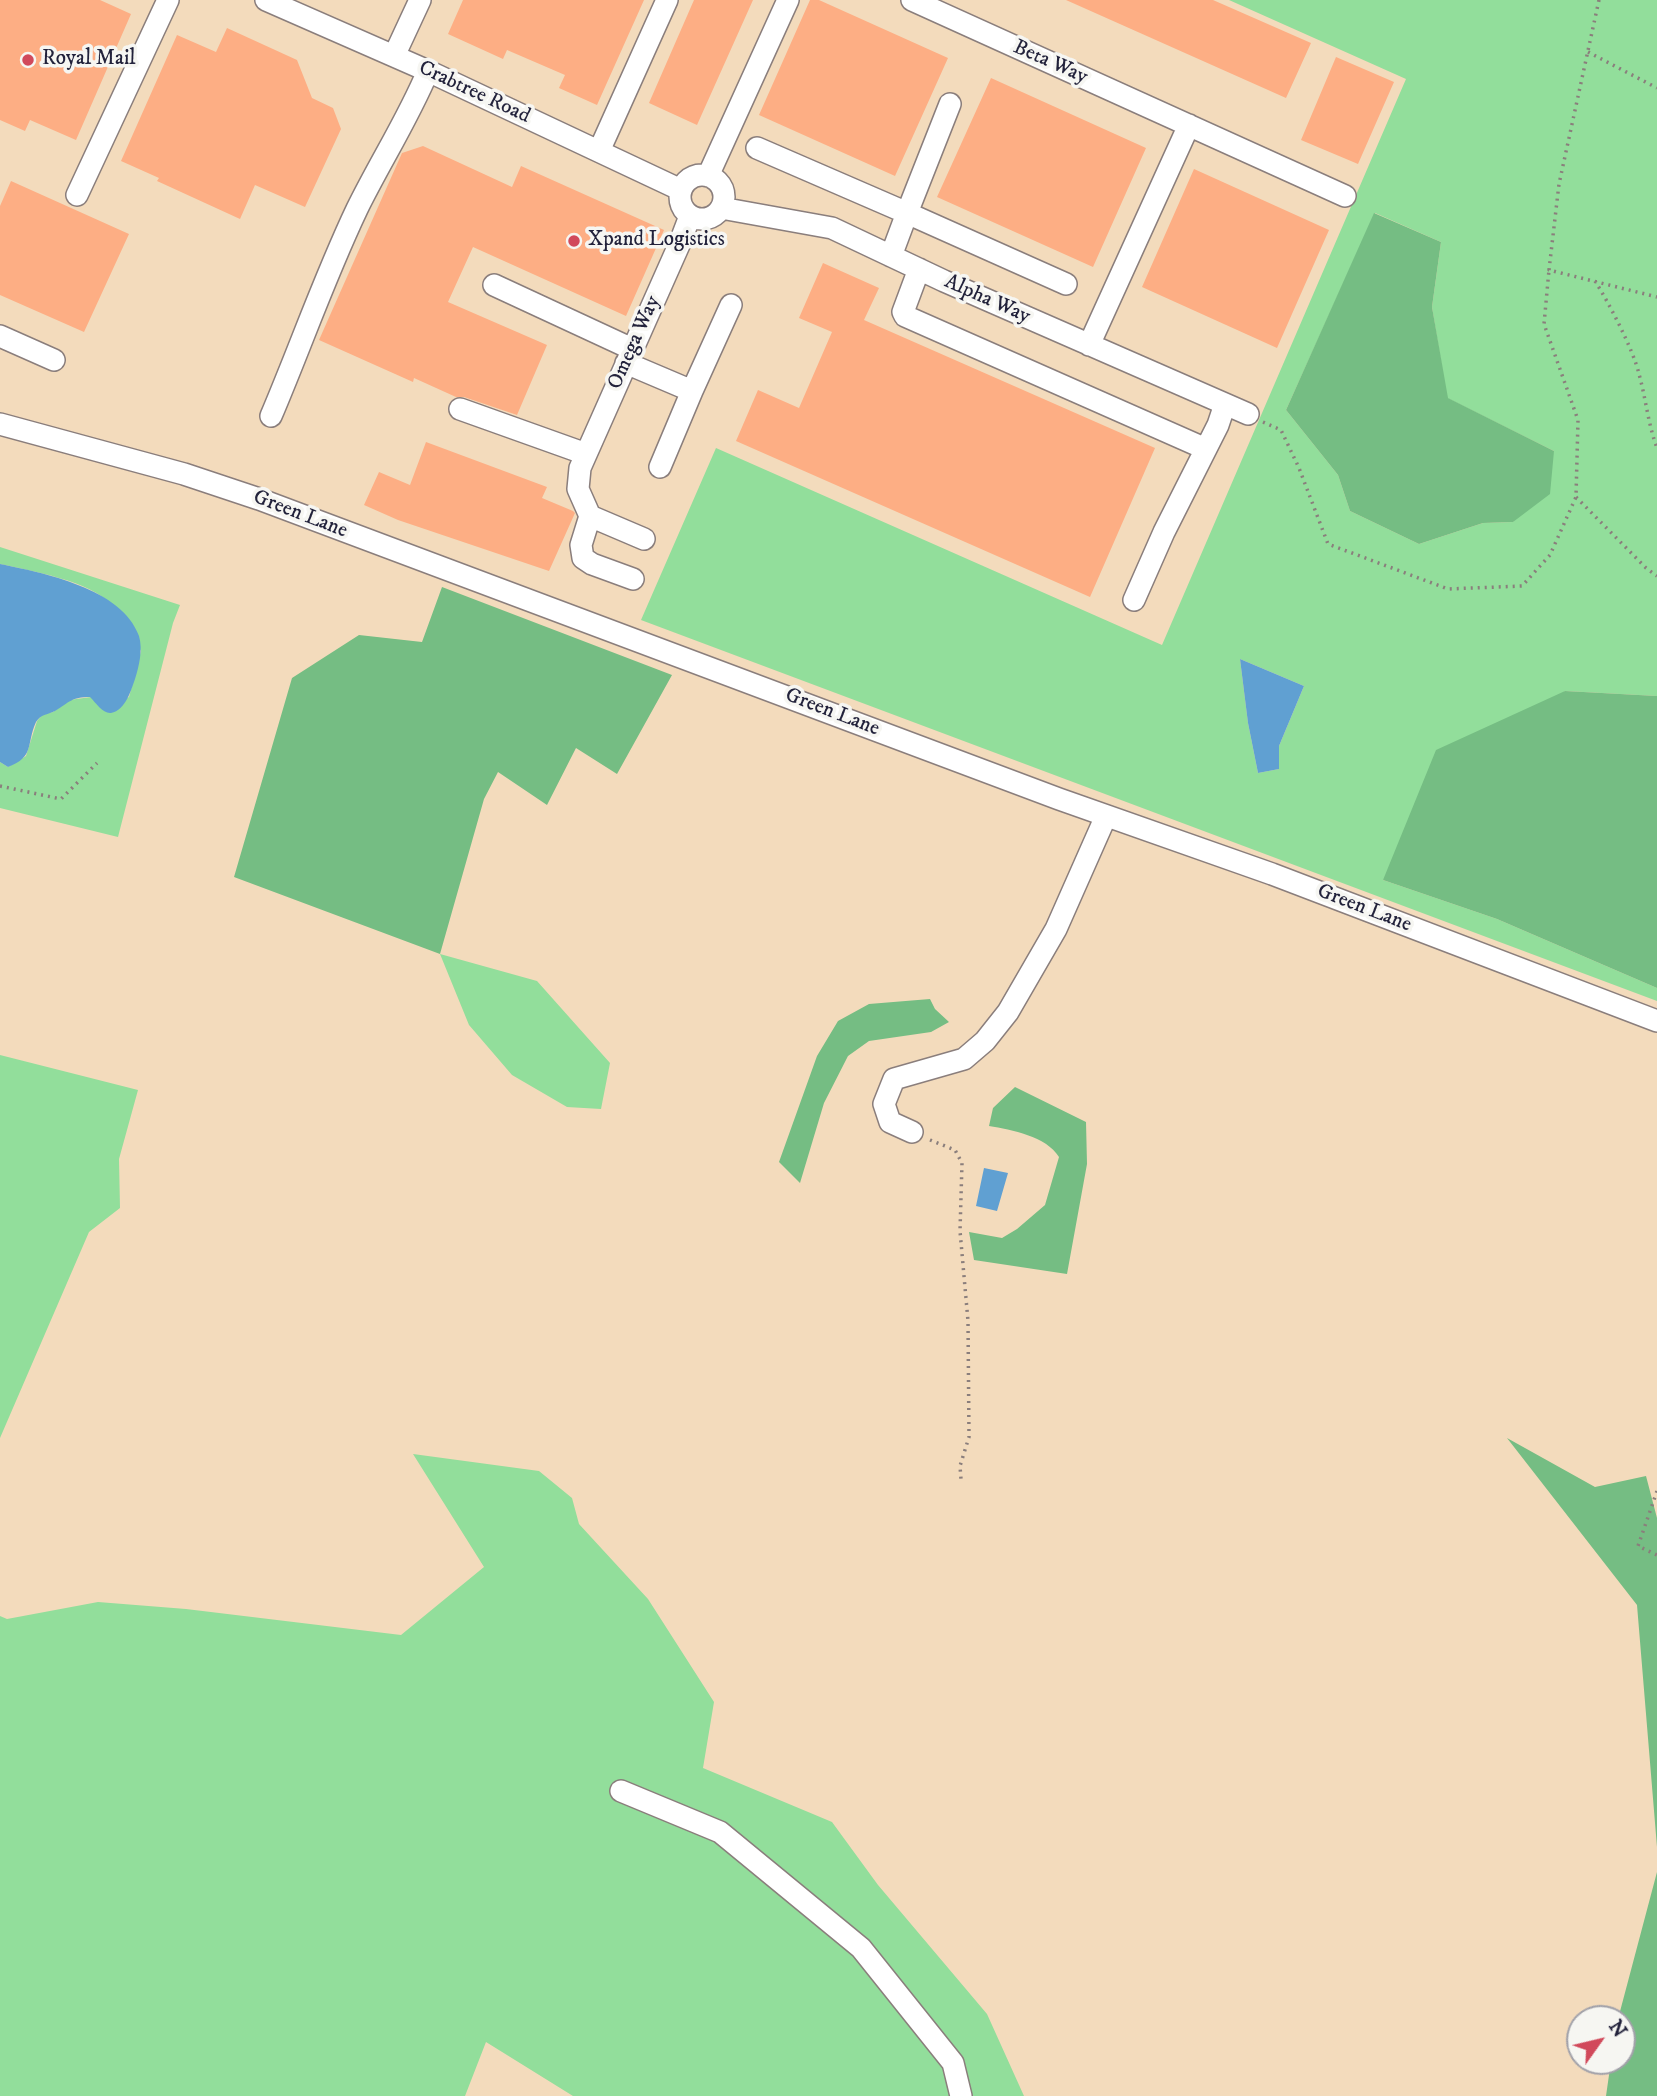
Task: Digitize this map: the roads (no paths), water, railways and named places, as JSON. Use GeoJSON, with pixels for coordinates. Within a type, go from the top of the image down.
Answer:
{"type":"FeatureCollection","features":[{"type":"Feature","properties":{"kind":"street"},"geometry":{"type":"LineString","coordinates":[[77,195],[169,0]]}},
{"type":"Feature","properties":{"kind":"street","name":"Crabtree Road"},"geometry":{"type":"LineString","coordinates":[[266,0],[428,71],[681,190]]}},
{"type":"Feature","properties":{"kind":"street"},"geometry":{"type":"LineString","coordinates":[[394,56],[420,0]]}},
{"type":"Feature","properties":{"kind":"street"},"geometry":{"type":"LineString","coordinates":[[599,151],[667,0]]}},
{"type":"Feature","properties":{"kind":"street"},"geometry":{"type":"LineString","coordinates":[[708,176],[788,0]]}},
{"type":"Feature","properties":{"kind":"street","name":"Beta Way"},"geometry":{"type":"LineString","coordinates":[[912,0],[1345,196]]}},
{"type":"Feature","properties":{"kind":"street"},"geometry":{"type":"LineString","coordinates":[[271,416],[356,211],[387,149],[416,100],[428,71]]}},
{"type":"Feature","properties":{"kind":"street"},"geometry":{"type":"LineString","coordinates":[[891,256],[950,104]]}},
{"type":"Feature","properties":{"kind":"street"},"geometry":{"type":"LineString","coordinates":[[1089,345],[1189,125]]}},
{"type":"Feature","properties":{"kind":"street"},"geometry":{"type":"LineString","coordinates":[[757,148],[1066,284]]}},
{"type":"Feature","properties":{"kind":"street"},"geometry":{"type":"LineString","coordinates":[[695,176],[708,176],[720,185],[723,193],[721,208],[707,219],[690,216],[680,203],[681,190],[688,180],[695,176]]}},
{"type":"Feature","properties":{"kind":"street","name":"Alpha Way"},"geometry":{"type":"LineString","coordinates":[[721,208],[832,228],[919,270],[1248,414]]}},
{"type":"Feature","properties":{"kind":"street","name":"Omega Way"},"geometry":{"type":"LineString","coordinates":[[583,461],[690,216]]}},
{"type":"Feature","properties":{"kind":"street"},"geometry":{"type":"LineString","coordinates":[[919,270],[905,304],[905,316],[1206,449]]}},
{"type":"Feature","properties":{"kind":"street"},"geometry":{"type":"LineString","coordinates":[[494,285],[692,391]]}},
{"type":"Feature","properties":{"kind":"street"},"geometry":{"type":"LineString","coordinates":[[660,467],[731,305]]}},
{"type":"Feature","properties":{"kind":"street"},"geometry":{"type":"LineString","coordinates":[[0,335],[54,360]]}},
{"type":"Feature","properties":{"kind":"street"},"geometry":{"type":"LineString","coordinates":[[1134,600],[1225,404]]}},
{"type":"Feature","properties":{"kind":"street"},"geometry":{"type":"LineString","coordinates":[[460,410],[583,461],[578,489],[590,516],[581,545],[583,558],[633,579]]}},
{"type":"Feature","properties":{"kind":"street","name":"Green Lane"},"geometry":{"type":"LineString","coordinates":[[0,424],[184,474],[259,499],[1106,816],[1272,874],[1657,1021]]}},
{"type":"Feature","properties":{"kind":"street"},"geometry":{"type":"LineString","coordinates":[[590,516],[644,539]]}},
{"type":"Feature","properties":{"kind":"street"},"geometry":{"type":"LineString","coordinates":[[912,1132],[890,1122],[884,1104],[894,1079],[964,1059],[985,1041],[1008,1012],[1056,929],[1106,816]]}},
{"type":"Feature","properties":{"kind":"street"},"geometry":{"type":"LineString","coordinates":[[621,1791],[720,1832],[861,1948],[953,2063],[961,2096]]}},
{"type":"Feature","properties":{"kind":"water"},"geometry":{"type":"Polygon","coordinates":[[[0,564],[58,578],[99,594],[130,619],[139,636],[141,647],[135,679],[121,708],[108,713],[90,697],[79,698],[42,716],[36,722],[26,754],[8,767],[0,762],[0,564]]]}},
{"type":"Feature","properties":{"kind":"water"},"geometry":{"type":"Polygon","coordinates":[[[1240,659],[1304,686],[1279,746],[1279,769],[1258,773],[1240,659]]]}},
{"type":"Feature","properties":{"kind":"water"},"geometry":{"type":"Polygon","coordinates":[[[984,1168],[1008,1173],[997,1211],[976,1206],[984,1168]]]}},
{"type":"Feature","properties":{"kind":"place","name":"Royal Mail"},"geometry":{"type":"Point","coordinates":[28,60]}},
{"type":"Feature","properties":{"kind":"place","name":"Xpand Logistics"},"geometry":{"type":"Point","coordinates":[574,241]}}]}
